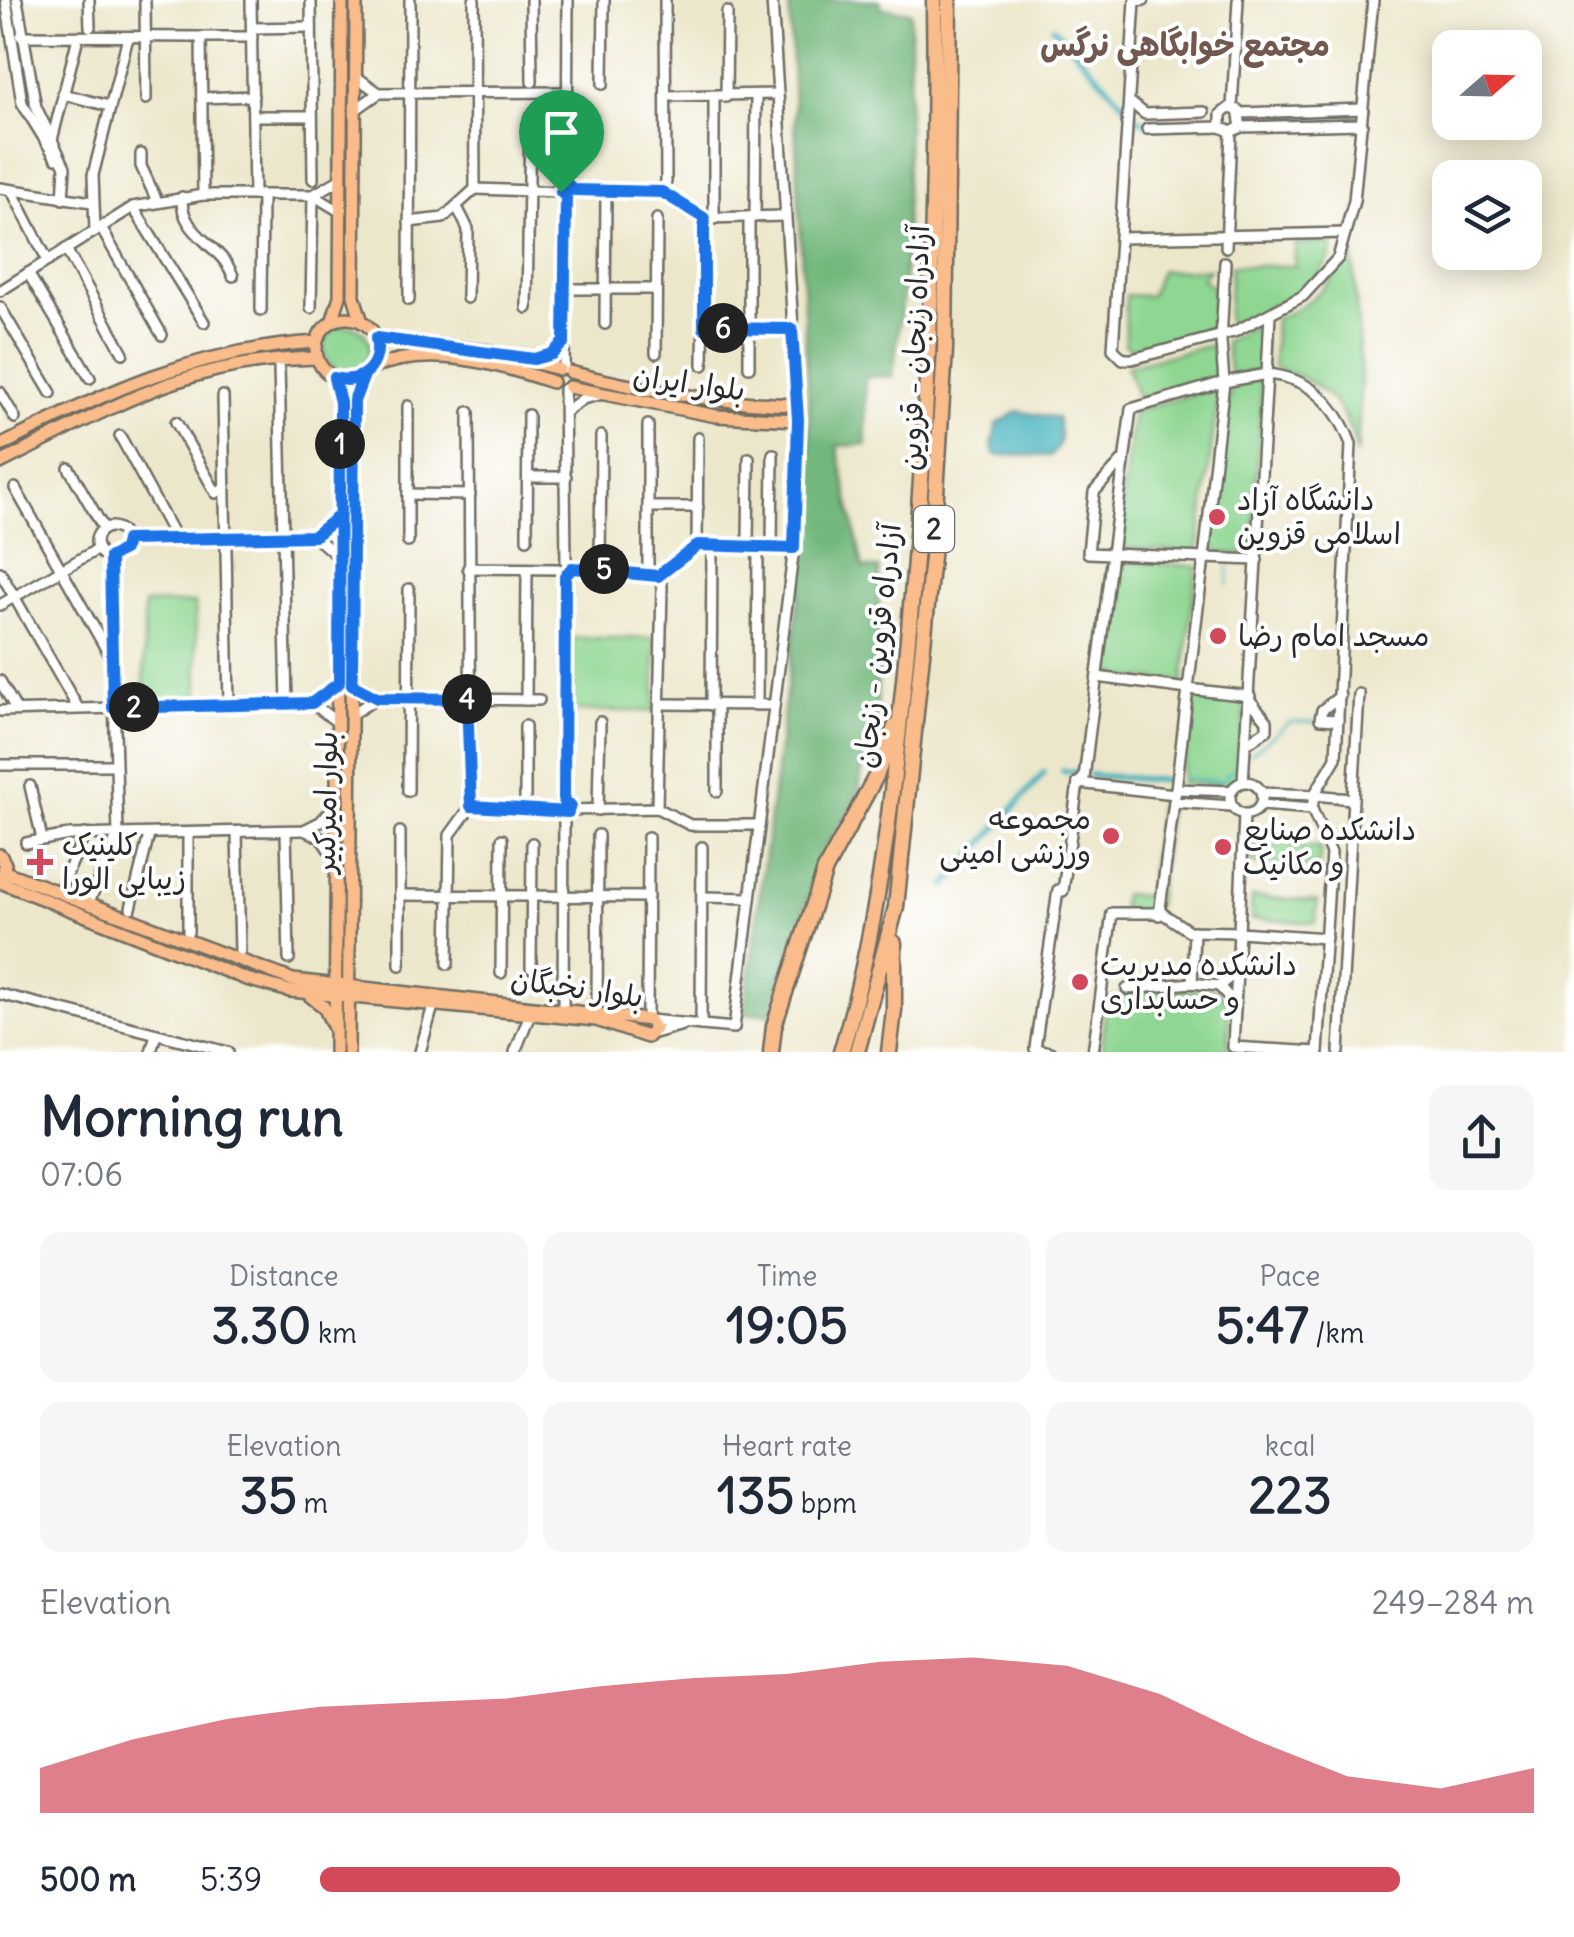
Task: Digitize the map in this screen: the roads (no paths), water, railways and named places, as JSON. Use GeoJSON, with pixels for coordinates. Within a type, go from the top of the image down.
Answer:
{"type":"FeatureCollection","features":[{"type":"Feature","properties":{"kind":"highway","name":"آزادراه قزوین - زنجان"},"geometry":{"type":"LineString","coordinates":[[841,1052],[864,976],[901,712],[930,349],[934,0]]}},
{"type":"Feature","properties":{"kind":"highway","name":"آزادراه زنجان - قزوین"},"geometry":{"type":"LineString","coordinates":[[857,1052],[896,907],[932,557],[944,369],[949,0]]}},
{"type":"Feature","properties":{"kind":"highway"},"geometry":{"type":"LineString","coordinates":[[771,1052],[774,1026],[825,870],[876,776],[901,712]]}},
{"type":"Feature","properties":{"kind":"highway"},"geometry":{"type":"LineString","coordinates":[[888,1052],[894,1030],[896,907]]}},
{"type":"Feature","properties":{"kind":"main road"},"geometry":{"type":"LineString","coordinates":[[342,0],[340,296],[332,322],[316,342],[317,358],[334,378],[355,380],[397,358],[454,358],[552,382],[564,370]]}},
{"type":"Feature","properties":{"kind":"main road"},"geometry":{"type":"LineString","coordinates":[[356,0],[354,296],[362,322],[376,338],[368,372]]}},
{"type":"Feature","properties":{"kind":"main road"},"geometry":{"type":"LineString","coordinates":[[332,322],[352,318],[362,322]]}},
{"type":"Feature","properties":{"kind":"main road","name":"بلوار ایران"},"geometry":{"type":"LineString","coordinates":[[376,338],[524,358],[652,393],[718,403],[798,405]]}},
{"type":"Feature","properties":{"kind":"main road"},"geometry":{"type":"LineString","coordinates":[[0,446],[127,384],[176,365],[254,346],[316,342]]}},
{"type":"Feature","properties":{"kind":"main road"},"geometry":{"type":"LineString","coordinates":[[0,463],[180,377],[237,363],[317,358]]}},
{"type":"Feature","properties":{"kind":"main road"},"geometry":{"type":"LineString","coordinates":[[564,370],[566,388]]}},
{"type":"Feature","properties":{"kind":"main road","name":"بلوار امیرکبیر"},"geometry":{"type":"LineString","coordinates":[[344,953],[338,865],[338,724],[346,684],[354,401],[368,372]]}},
{"type":"Feature","properties":{"kind":"main road","name":"بلوار امیرکبیر"},"geometry":{"type":"LineString","coordinates":[[334,378],[340,402],[340,557],[346,684],[352,714],[343,993],[348,1052]]}},
{"type":"Feature","properties":{"kind":"main road","name":"بلوار ایران"},"geometry":{"type":"LineString","coordinates":[[552,382],[566,388],[716,416],[798,420]]}},
{"type":"Feature","properties":{"kind":"main road"},"geometry":{"type":"LineString","coordinates":[[798,405],[798,420]]}},
{"type":"Feature","properties":{"kind":"main road"},"geometry":{"type":"LineString","coordinates":[[0,855],[2,878]]}},
{"type":"Feature","properties":{"kind":"main road","name":"بلوار نخبگان"},"geometry":{"type":"LineString","coordinates":[[2,878],[89,902],[310,990]]}},
{"type":"Feature","properties":{"kind":"main road","name":"بلوار نخبگان"},"geometry":{"type":"LineString","coordinates":[[2,878],[246,978],[310,990],[433,1006],[530,1014],[563,1012],[597,1012],[648,1020],[655,1025],[654,1033],[645,1036],[563,1012],[377,990],[343,993]]}},
{"type":"Feature","properties":{"kind":"main road"},"geometry":{"type":"LineString","coordinates":[[336,1034],[324,1007],[310,990],[344,953],[377,990]]}},
{"type":"Feature","properties":{"kind":"main road","name":"بلوار امیرکبیر"},"geometry":{"type":"LineString","coordinates":[[335,1052],[343,993]]}},
{"type":"Feature","properties":{"kind":"street"},"geometry":{"type":"LineString","coordinates":[[6,0],[22,103],[34,129],[64,167]]}},
{"type":"Feature","properties":{"kind":"street"},"geometry":{"type":"LineString","coordinates":[[17,0],[36,107],[64,167],[63,200]]}},
{"type":"Feature","properties":{"kind":"street"},"geometry":{"type":"LineString","coordinates":[[89,0],[90,28]]}},
{"type":"Feature","properties":{"kind":"street"},"geometry":{"type":"LineString","coordinates":[[145,0],[146,99]]}},
{"type":"Feature","properties":{"kind":"street"},"geometry":{"type":"LineString","coordinates":[[252,0],[260,310]]}},
{"type":"Feature","properties":{"kind":"street"},"geometry":{"type":"LineString","coordinates":[[311,0],[313,179]]}},
{"type":"Feature","properties":{"kind":"street"},"geometry":{"type":"LineString","coordinates":[[408,300],[410,0]]}},
{"type":"Feature","properties":{"kind":"street"},"geometry":{"type":"LineString","coordinates":[[409,222],[443,218],[475,189],[474,0]]}},
{"type":"Feature","properties":{"kind":"street"},"geometry":{"type":"LineString","coordinates":[[532,0],[532,82]]}},
{"type":"Feature","properties":{"kind":"street"},"geometry":{"type":"LineString","coordinates":[[564,370],[568,0]]}},
{"type":"Feature","properties":{"kind":"street"},"geometry":{"type":"LineString","coordinates":[[603,84],[604,0]]}},
{"type":"Feature","properties":{"kind":"street"},"geometry":{"type":"LineString","coordinates":[[662,192],[666,182],[665,0]]}},
{"type":"Feature","properties":{"kind":"street"},"geometry":{"type":"LineString","coordinates":[[772,0],[798,405]]}},
{"type":"Feature","properties":{"kind":"street"},"geometry":{"type":"LineString","coordinates":[[1144,0],[1135,2],[1120,238],[1114,349],[1123,359],[1221,336],[1270,314],[1303,296],[1338,258],[1354,200],[1373,0]]}},
{"type":"Feature","properties":{"kind":"street"},"geometry":{"type":"LineString","coordinates":[[1226,247],[1231,129],[1236,110],[1238,0]]}},
{"type":"Feature","properties":{"kind":"street"},"geometry":{"type":"LineString","coordinates":[[726,97],[727,12]]}},
{"type":"Feature","properties":{"kind":"street"},"geometry":{"type":"LineString","coordinates":[[21,36],[201,37],[311,27]]}},
{"type":"Feature","properties":{"kind":"street"},"geometry":{"type":"LineString","coordinates":[[128,36],[93,175],[92,202],[98,229],[162,335]]}},
{"type":"Feature","properties":{"kind":"street"},"geometry":{"type":"LineString","coordinates":[[52,140],[78,37]]}},
{"type":"Feature","properties":{"kind":"street"},"geometry":{"type":"LineString","coordinates":[[201,37],[203,195]]}},
{"type":"Feature","properties":{"kind":"street"},"geometry":{"type":"LineString","coordinates":[[355,76],[379,93],[568,92]]}},
{"type":"Feature","properties":{"kind":"street"},"geometry":{"type":"LineString","coordinates":[[355,110],[379,93]]}},
{"type":"Feature","properties":{"kind":"street"},"geometry":{"type":"LineString","coordinates":[[63,94],[108,106]]}},
{"type":"Feature","properties":{"kind":"street"},"geometry":{"type":"LineString","coordinates":[[666,96],[778,94]]}},
{"type":"Feature","properties":{"kind":"street"},"geometry":{"type":"LineString","coordinates":[[202,98],[252,96]]}},
{"type":"Feature","properties":{"kind":"street"},"geometry":{"type":"LineString","coordinates":[[703,365],[714,96]]}},
{"type":"Feature","properties":{"kind":"street"},"geometry":{"type":"LineString","coordinates":[[749,367],[756,97]]}},
{"type":"Feature","properties":{"kind":"street"},"geometry":{"type":"LineString","coordinates":[[1130,104],[1146,114],[1204,112]]}},
{"type":"Feature","properties":{"kind":"street"},"geometry":{"type":"LineString","coordinates":[[1231,129],[1221,114],[1236,110],[1364,109]]}},
{"type":"Feature","properties":{"kind":"street"},"geometry":{"type":"LineString","coordinates":[[253,116],[312,116]]}},
{"type":"Feature","properties":{"kind":"street"},"geometry":{"type":"LineString","coordinates":[[528,308],[530,117]]}},
{"type":"Feature","properties":{"kind":"street"},"geometry":{"type":"LineString","coordinates":[[1147,130],[1362,124]]}},
{"type":"Feature","properties":{"kind":"street"},"geometry":{"type":"LineString","coordinates":[[141,154],[140,166],[157,201]]}},
{"type":"Feature","properties":{"kind":"street"},"geometry":{"type":"LineString","coordinates":[[0,274],[4,288],[133,207],[203,195],[313,194],[341,179]]}},
{"type":"Feature","properties":{"kind":"street"},"geometry":{"type":"LineString","coordinates":[[0,188],[92,202]]}},
{"type":"Feature","properties":{"kind":"street"},"geometry":{"type":"LineString","coordinates":[[475,189],[662,192],[709,218],[785,216]]}},
{"type":"Feature","properties":{"kind":"street"},"geometry":{"type":"LineString","coordinates":[[12,191],[48,261]]}},
{"type":"Feature","properties":{"kind":"street"},"geometry":{"type":"LineString","coordinates":[[605,324],[606,193]]}},
{"type":"Feature","properties":{"kind":"street"},"geometry":{"type":"LineString","coordinates":[[313,194],[341,212]]}},
{"type":"Feature","properties":{"kind":"street"},"geometry":{"type":"LineString","coordinates":[[311,308],[313,194]]}},
{"type":"Feature","properties":{"kind":"street"},"geometry":{"type":"LineString","coordinates":[[182,197],[186,223],[221,252],[234,276]]}},
{"type":"Feature","properties":{"kind":"street"},"geometry":{"type":"LineString","coordinates":[[133,207],[204,322]]}},
{"type":"Feature","properties":{"kind":"street"},"geometry":{"type":"LineString","coordinates":[[458,208],[468,228],[467,298]]}},
{"type":"Feature","properties":{"kind":"street"},"geometry":{"type":"LineString","coordinates":[[656,353],[657,218]]}},
{"type":"Feature","properties":{"kind":"street"},"geometry":{"type":"LineString","coordinates":[[1120,238],[1345,232]]}},
{"type":"Feature","properties":{"kind":"street"},"geometry":{"type":"LineString","coordinates":[[66,249],[123,352]]}},
{"type":"Feature","properties":{"kind":"street"},"geometry":{"type":"LineString","coordinates":[[1159,914],[1224,382],[1221,336],[1225,262]]}},
{"type":"Feature","properties":{"kind":"street"},"geometry":{"type":"LineString","coordinates":[[28,273],[90,378]]}},
{"type":"Feature","properties":{"kind":"street"},"geometry":{"type":"LineString","coordinates":[[565,289],[656,290]]}},
{"type":"Feature","properties":{"kind":"street"},"geometry":{"type":"LineString","coordinates":[[0,307],[51,393]]}},
{"type":"Feature","properties":{"kind":"street"},"geometry":{"type":"LineString","coordinates":[[1244,782],[1270,314]]}},
{"type":"Feature","properties":{"kind":"street"},"geometry":{"type":"LineString","coordinates":[[704,328],[792,329]]}},
{"type":"Feature","properties":{"kind":"street"},"geometry":{"type":"LineString","coordinates":[[524,358],[552,354],[564,342]]}},
{"type":"Feature","properties":{"kind":"street"},"geometry":{"type":"LineString","coordinates":[[279,366],[286,704]]}},
{"type":"Feature","properties":{"kind":"street"},"geometry":{"type":"LineString","coordinates":[[1050,1052],[1035,1049],[1058,890],[1063,891],[1068,876],[1078,783],[1084,778],[1131,408],[1267,374],[1294,378],[1314,388],[1343,422],[1350,444],[1336,758],[1314,796],[1312,809],[1331,853],[1318,1052],[1232,1049],[1244,815]]}},
{"type":"Feature","properties":{"kind":"street"},"geometry":{"type":"LineString","coordinates":[[563,1012],[566,388]]}},
{"type":"Feature","properties":{"kind":"street"},"geometry":{"type":"LineString","coordinates":[[0,392],[15,418]]}},
{"type":"Feature","properties":{"kind":"street"},"geometry":{"type":"LineString","coordinates":[[566,411],[583,399],[602,395]]}},
{"type":"Feature","properties":{"kind":"street"},"geometry":{"type":"LineString","coordinates":[[223,396],[229,705]]}},
{"type":"Feature","properties":{"kind":"street"},"geometry":{"type":"LineString","coordinates":[[408,406],[408,542]]}},
{"type":"Feature","properties":{"kind":"street"},"geometry":{"type":"LineString","coordinates":[[448,964],[450,835],[471,806],[467,699],[469,412]]}},
{"type":"Feature","properties":{"kind":"street"},"geometry":{"type":"LineString","coordinates":[[527,538],[528,415]]}},
{"type":"Feature","properties":{"kind":"street"},"geometry":{"type":"LineString","coordinates":[[648,838],[648,1020],[734,1028],[794,548],[798,420]]}},
{"type":"Feature","properties":{"kind":"street"},"geometry":{"type":"LineString","coordinates":[[176,422],[216,493],[225,487]]}},
{"type":"Feature","properties":{"kind":"street"},"geometry":{"type":"LineString","coordinates":[[648,425],[653,575],[662,586],[657,808]]}},
{"type":"Feature","properties":{"kind":"street"},"geometry":{"type":"LineString","coordinates":[[120,436],[176,539]]}},
{"type":"Feature","properties":{"kind":"street"},"geometry":{"type":"LineString","coordinates":[[600,436],[600,569]]}},
{"type":"Feature","properties":{"kind":"street"},"geometry":{"type":"LineString","coordinates":[[698,438],[698,545]]}},
{"type":"Feature","properties":{"kind":"street"},"geometry":{"type":"LineString","coordinates":[[772,546],[773,454]]}},
{"type":"Feature","properties":{"kind":"street"},"geometry":{"type":"LineString","coordinates":[[749,458],[756,704]]}},
{"type":"Feature","properties":{"kind":"street"},"geometry":{"type":"LineString","coordinates":[[1122,461],[1094,492],[1088,553],[1257,560]]}},
{"type":"Feature","properties":{"kind":"street"},"geometry":{"type":"LineString","coordinates":[[69,468],[104,528]]}},
{"type":"Feature","properties":{"kind":"street"},"geometry":{"type":"LineString","coordinates":[[528,476],[566,477]]}},
{"type":"Feature","properties":{"kind":"street"},"geometry":{"type":"LineString","coordinates":[[15,488],[111,659]]}},
{"type":"Feature","properties":{"kind":"street"},"geometry":{"type":"LineString","coordinates":[[408,494],[470,495]]}},
{"type":"Feature","properties":{"kind":"street"},"geometry":{"type":"LineString","coordinates":[[749,498],[772,498]]}},
{"type":"Feature","properties":{"kind":"street"},"geometry":{"type":"LineString","coordinates":[[648,507],[698,507]]}},
{"type":"Feature","properties":{"kind":"street"},"geometry":{"type":"LineString","coordinates":[[126,540],[314,536],[340,515]]}},
{"type":"Feature","properties":{"kind":"street"},"geometry":{"type":"LineString","coordinates":[[98,549],[97,536],[104,528],[118,528],[126,540],[124,550],[110,557]]}},
{"type":"Feature","properties":{"kind":"street"},"geometry":{"type":"LineString","coordinates":[[314,536],[340,557]]}},
{"type":"Feature","properties":{"kind":"street"},"geometry":{"type":"LineString","coordinates":[[468,568],[600,569],[653,575],[698,545],[794,548]]}},
{"type":"Feature","properties":{"kind":"street"},"geometry":{"type":"LineString","coordinates":[[712,545],[717,792]]}},
{"type":"Feature","properties":{"kind":"street"},"geometry":{"type":"LineString","coordinates":[[0,604],[98,549]]}},
{"type":"Feature","properties":{"kind":"street"},"geometry":{"type":"LineString","coordinates":[[98,549],[110,557]]}},
{"type":"Feature","properties":{"kind":"street"},"geometry":{"type":"LineString","coordinates":[[89,902],[118,834],[110,557]]}},
{"type":"Feature","properties":{"kind":"street"},"geometry":{"type":"LineString","coordinates":[[526,700],[527,569]]}},
{"type":"Feature","properties":{"kind":"street"},"geometry":{"type":"LineString","coordinates":[[0,572],[78,708]]}},
{"type":"Feature","properties":{"kind":"street"},"geometry":{"type":"LineString","coordinates":[[408,791],[409,589]]}},
{"type":"Feature","properties":{"kind":"street"},"geometry":{"type":"LineString","coordinates":[[1097,677],[1250,698],[1267,721],[1267,730],[1246,744]]}},
{"type":"Feature","properties":{"kind":"street"},"geometry":{"type":"LineString","coordinates":[[0,681],[16,709]]}},
{"type":"Feature","properties":{"kind":"street"},"geometry":{"type":"LineString","coordinates":[[0,711],[312,703],[346,684],[377,698],[539,700]]}},
{"type":"Feature","properties":{"kind":"street"},"geometry":{"type":"LineString","coordinates":[[1339,1052],[1352,874],[1359,694]]}},
{"type":"Feature","properties":{"kind":"street"},"geometry":{"type":"LineString","coordinates":[[1338,720],[1320,719],[1322,710],[1340,696]]}},
{"type":"Feature","properties":{"kind":"street"},"geometry":{"type":"LineString","coordinates":[[352,714],[377,698]]}},
{"type":"Feature","properties":{"kind":"street"},"geometry":{"type":"LineString","coordinates":[[312,703],[338,724]]}},
{"type":"Feature","properties":{"kind":"street"},"geometry":{"type":"LineString","coordinates":[[661,704],[774,705]]}},
{"type":"Feature","properties":{"kind":"street"},"geometry":{"type":"LineString","coordinates":[[598,810],[600,722]]}},
{"type":"Feature","properties":{"kind":"street"},"geometry":{"type":"LineString","coordinates":[[524,810],[525,726]]}},
{"type":"Feature","properties":{"kind":"street"},"geometry":{"type":"LineString","coordinates":[[0,765],[115,765]]}},
{"type":"Feature","properties":{"kind":"street"},"geometry":{"type":"LineString","coordinates":[[1175,795],[1232,791],[1244,782],[1254,784],[1261,793],[1260,805]]}},
{"type":"Feature","properties":{"kind":"street"},"geometry":{"type":"LineString","coordinates":[[1078,783],[1175,795],[1232,806],[1244,815]]}},
{"type":"Feature","properties":{"kind":"street"},"geometry":{"type":"LineString","coordinates":[[30,786],[42,838]]}},
{"type":"Feature","properties":{"kind":"street"},"geometry":{"type":"LineString","coordinates":[[1232,791],[1232,806]]}},
{"type":"Feature","properties":{"kind":"street"},"geometry":{"type":"LineString","coordinates":[[1261,793],[1353,798]]}},
{"type":"Feature","properties":{"kind":"street"},"geometry":{"type":"LineString","coordinates":[[26,843],[85,834],[304,830],[320,822],[339,802]]}},
{"type":"Feature","properties":{"kind":"street"},"geometry":{"type":"LineString","coordinates":[[1244,815],[1260,805],[1312,809]]}},
{"type":"Feature","properties":{"kind":"street"},"geometry":{"type":"LineString","coordinates":[[471,806],[524,810],[657,808],[690,824],[759,826]]}},
{"type":"Feature","properties":{"kind":"street"},"geometry":{"type":"LineString","coordinates":[[304,830],[322,838],[338,865]]}},
{"type":"Feature","properties":{"kind":"street"},"geometry":{"type":"LineString","coordinates":[[286,831],[288,959]]}},
{"type":"Feature","properties":{"kind":"street"},"geometry":{"type":"LineString","coordinates":[[400,832],[400,965]]}},
{"type":"Feature","properties":{"kind":"street"},"geometry":{"type":"LineString","coordinates":[[237,833],[240,950]]}},
{"type":"Feature","properties":{"kind":"street"},"geometry":{"type":"LineString","coordinates":[[62,885],[85,834]]}},
{"type":"Feature","properties":{"kind":"street"},"geometry":{"type":"LineString","coordinates":[[188,834],[188,932]]}},
{"type":"Feature","properties":{"kind":"street"},"geometry":{"type":"LineString","coordinates":[[131,908],[148,835]]}},
{"type":"Feature","properties":{"kind":"street"},"geometry":{"type":"LineString","coordinates":[[597,1012],[598,836]]}},
{"type":"Feature","properties":{"kind":"street"},"geometry":{"type":"LineString","coordinates":[[501,973],[502,839]]}},
{"type":"Feature","properties":{"kind":"street"},"geometry":{"type":"LineString","coordinates":[[531,968],[532,843]]}},
{"type":"Feature","properties":{"kind":"street"},"geometry":{"type":"LineString","coordinates":[[696,1024],[702,847]]}},
{"type":"Feature","properties":{"kind":"street"},"geometry":{"type":"LineString","coordinates":[[400,894],[648,896]]}},
{"type":"Feature","properties":{"kind":"street"},"geometry":{"type":"LineString","coordinates":[[702,897],[750,898]]}},
{"type":"Feature","properties":{"kind":"street"},"geometry":{"type":"LineString","coordinates":[[1093,1052],[1112,912],[1159,914],[1194,931],[1326,938]]}},
{"type":"Feature","properties":{"kind":"street"},"geometry":{"type":"LineString","coordinates":[[1192,984],[1194,931]]}},
{"type":"Feature","properties":{"kind":"street"},"geometry":{"type":"LineString","coordinates":[[1128,989],[1219,986],[1237,972]]}},
{"type":"Feature","properties":{"kind":"street"},"geometry":{"type":"LineString","coordinates":[[1219,986],[1235,1004]]}},
{"type":"Feature","properties":{"kind":"street"},"geometry":{"type":"LineString","coordinates":[[0,994],[156,1034],[186,1047],[228,1052]]}},
{"type":"Feature","properties":{"kind":"street"},"geometry":{"type":"LineString","coordinates":[[420,1052],[433,1006]]}},
{"type":"Feature","properties":{"kind":"street"},"geometry":{"type":"LineString","coordinates":[[515,1052],[530,1014]]}},
{"type":"Feature","properties":{"kind":"street"},"geometry":{"type":"LineString","coordinates":[[654,1033],[696,1024]]}},
{"type":"Feature","properties":{"kind":"street"},"geometry":{"type":"LineString","coordinates":[[151,1052],[156,1034]]}},
{"type":"Feature","properties":{"kind":"water"},"geometry":{"type":"Polygon","coordinates":[[[1018,411],[1057,418],[1060,439],[1050,456],[996,455],[992,446],[997,424],[1018,411]]]}},
{"type":"Feature","properties":{"kind":"waterway"},"geometry":{"type":"LineString","coordinates":[[1053,27],[1126,106]]}},
{"type":"Feature","properties":{"kind":"waterway"},"geometry":{"type":"LineString","coordinates":[[1247,118],[1358,115]]}},
{"type":"Feature","properties":{"kind":"waterway"},"geometry":{"type":"LineString","coordinates":[[1135,117],[1148,124],[1215,121]]}},
{"type":"Feature","properties":{"kind":"waterway"},"geometry":{"type":"LineString","coordinates":[[1228,584],[1229,566]]}},
{"type":"Feature","properties":{"kind":"waterway"},"geometry":{"type":"LineString","coordinates":[[1252,753],[1290,722],[1315,722]]}},
{"type":"Feature","properties":{"kind":"waterway"},"geometry":{"type":"LineString","coordinates":[[1182,778],[1221,781],[1241,763]]}},
{"type":"Feature","properties":{"kind":"waterway"},"geometry":{"type":"LineString","coordinates":[[1063,771],[1082,773]]}},
{"type":"Feature","properties":{"kind":"waterway"},"geometry":{"type":"LineString","coordinates":[[946,886],[1044,773]]}},
{"type":"Feature","properties":{"kind":"waterway"},"geometry":{"type":"LineString","coordinates":[[1090,775],[1169,781]]}},
{"type":"Feature","properties":{"kind":"place","name":"دانشگاه آزاد اسلامی قزوین"},"geometry":{"type":"Point","coordinates":[1217,517]}},
{"type":"Feature","properties":{"kind":"place","name":"مسجد امام رضا"},"geometry":{"type":"Point","coordinates":[1218,636]}},
{"type":"Feature","properties":{"kind":"place","name":"مجموعه ورزشی امینی"},"geometry":{"type":"Point","coordinates":[1111,836]}},
{"type":"Feature","properties":{"kind":"place","name":"دانشکده صنایع و مکانیک"},"geometry":{"type":"Point","coordinates":[1223,847]}},
{"type":"Feature","properties":{"kind":"place","name":"کلینیک زیبایی الورا"},"geometry":{"type":"Point","coordinates":[40,862]}},
{"type":"Feature","properties":{"kind":"place","name":"دانشکده مدیریت و حسابداری"},"geometry":{"type":"Point","coordinates":[1080,982]}},
{"type":"Feature","properties":{"kind":"district","name":"مجتمع خوابگاهی نرگس"},"geometry":{"type":"Point","coordinates":[1185,45]}}]}
